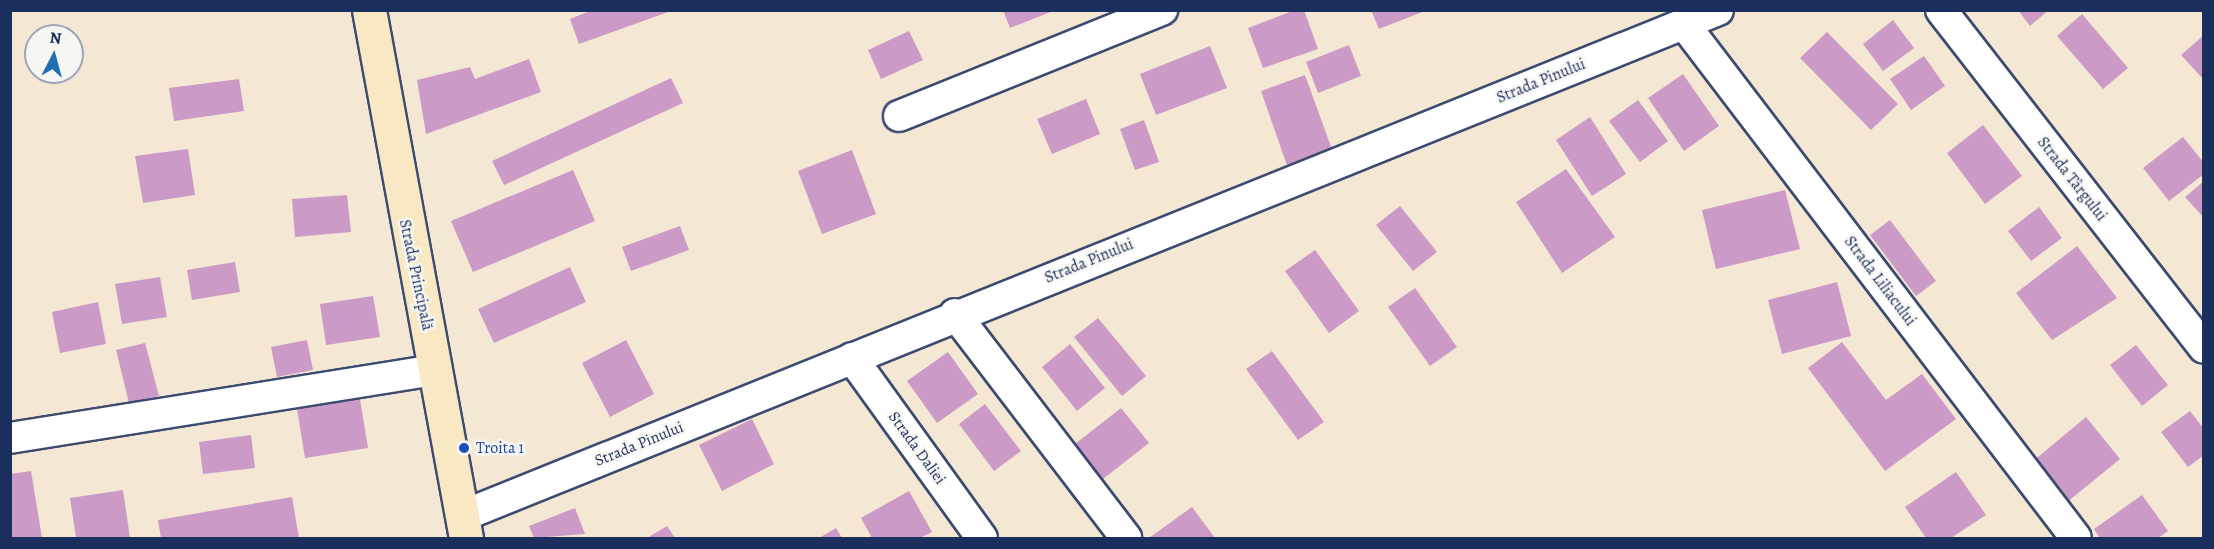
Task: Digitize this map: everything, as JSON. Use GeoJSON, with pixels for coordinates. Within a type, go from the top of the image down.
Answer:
{"type":"FeatureCollection","features":[{"type":"Feature","properties":{"kind":"main road","name":"Strada Principală"},"geometry":{"type":"LineString","coordinates":[[369,10],[464,527]]}},
{"type":"Feature","properties":{"kind":"street"},"geometry":{"type":"LineString","coordinates":[[899,116],[1162,10]]}},
{"type":"Feature","properties":{"kind":"street","name":"Strada Pinului"},"geometry":{"type":"LineString","coordinates":[[464,527],[955,314],[1718,10]]}},
{"type":"Feature","properties":{"kind":"street","name":"Strada Târgului"},"geometry":{"type":"LineString","coordinates":[[1941,10],[2204,348]]}},
{"type":"Feature","properties":{"kind":"street","name":"Strada Liliacului"},"geometry":{"type":"LineString","coordinates":[[1684,24],[2076,538]]}},
{"type":"Feature","properties":{"kind":"street"},"geometry":{"type":"LineString","coordinates":[[955,314],[1126,538]]}},
{"type":"Feature","properties":{"kind":"street","name":"Strada Daliei"},"geometry":{"type":"LineString","coordinates":[[852,358],[970,535]]}},
{"type":"Feature","properties":{"kind":"street"},"geometry":{"type":"LineString","coordinates":[[10,438],[436,370]]}},
{"type":"Feature","properties":{"kind":"building"},"geometry":{"type":"Polygon","coordinates":[[[592,10],[671,11],[579,44],[570,19],[592,10]]]}},
{"type":"Feature","properties":{"kind":"building"},"geometry":{"type":"Polygon","coordinates":[[[1003,10],[1053,10],[1053,11],[1010,28],[1003,10]]]}},
{"type":"Feature","properties":{"kind":"building"},"geometry":{"type":"Polygon","coordinates":[[[1295,10],[1304,10],[1318,49],[1263,68],[1248,28],[1295,10]]]}},
{"type":"Feature","properties":{"kind":"building"},"geometry":{"type":"Polygon","coordinates":[[[1371,10],[1425,10],[1425,11],[1379,29],[1371,10]]]}},
{"type":"Feature","properties":{"kind":"building"},"geometry":{"type":"Polygon","coordinates":[[[2018,10],[2049,10],[2030,26],[2018,10]]]}},
{"type":"Feature","properties":{"kind":"building"},"geometry":{"type":"Polygon","coordinates":[[[2082,14],[2128,68],[2103,89],[2057,36],[2082,14]]]}},
{"type":"Feature","properties":{"kind":"building"},"geometry":{"type":"Polygon","coordinates":[[[1893,20],[1914,48],[1883,71],[1863,44],[1893,20]]]}},
{"type":"Feature","properties":{"kind":"building"},"geometry":{"type":"Polygon","coordinates":[[[909,31],[923,60],[881,79],[868,50],[909,31]]]}},
{"type":"Feature","properties":{"kind":"building"},"geometry":{"type":"Polygon","coordinates":[[[1827,32],[1898,104],[1871,130],[1800,58],[1827,32]]]}},
{"type":"Feature","properties":{"kind":"building"},"geometry":{"type":"Polygon","coordinates":[[[2204,35],[2204,80],[2181,55],[2204,35]]]}},
{"type":"Feature","properties":{"kind":"building"},"geometry":{"type":"Polygon","coordinates":[[[1349,45],[1361,76],[1318,93],[1306,62],[1349,45]]]}},
{"type":"Feature","properties":{"kind":"building"},"geometry":{"type":"Polygon","coordinates":[[[1210,46],[1227,88],[1156,115],[1140,74],[1210,46]]]}},
{"type":"Feature","properties":{"kind":"building"},"geometry":{"type":"Polygon","coordinates":[[[1924,56],[1945,86],[1911,110],[1890,79],[1924,56]]]}},
{"type":"Feature","properties":{"kind":"building"},"geometry":{"type":"Polygon","coordinates":[[[529,59],[541,92],[426,134],[417,80],[470,67],[475,79],[529,59]]]}},
{"type":"Feature","properties":{"kind":"building"},"geometry":{"type":"Polygon","coordinates":[[[1683,74],[1719,126],[1684,151],[1648,98],[1683,74]]]}},
{"type":"Feature","properties":{"kind":"building"},"geometry":{"type":"Polygon","coordinates":[[[1305,75],[1334,155],[1289,171],[1261,91],[1305,75]]]}},
{"type":"Feature","properties":{"kind":"building"},"geometry":{"type":"Polygon","coordinates":[[[671,78],[683,103],[504,185],[492,161],[671,78]]]}},
{"type":"Feature","properties":{"kind":"building"},"geometry":{"type":"Polygon","coordinates":[[[239,79],[244,111],[174,121],[169,88],[239,79]]]}},
{"type":"Feature","properties":{"kind":"building"},"geometry":{"type":"Polygon","coordinates":[[[1086,99],[1100,134],[1052,154],[1037,119],[1086,99]]]}},
{"type":"Feature","properties":{"kind":"building"},"geometry":{"type":"Polygon","coordinates":[[[1638,100],[1668,141],[1640,162],[1609,121],[1638,100]]]}},
{"type":"Feature","properties":{"kind":"building"},"geometry":{"type":"Polygon","coordinates":[[[1590,117],[1626,174],[1592,196],[1556,140],[1590,117]]]}},
{"type":"Feature","properties":{"kind":"building"},"geometry":{"type":"Polygon","coordinates":[[[1144,120],[1159,162],[1135,170],[1120,129],[1144,120]]]}},
{"type":"Feature","properties":{"kind":"building"},"geometry":{"type":"Polygon","coordinates":[[[1983,125],[2022,176],[1985,204],[1947,153],[1983,125]]]}},
{"type":"Feature","properties":{"kind":"building"},"geometry":{"type":"Polygon","coordinates":[[[2183,137],[2204,163],[2204,174],[2169,201],[2143,168],[2183,137]]]}},
{"type":"Feature","properties":{"kind":"building"},"geometry":{"type":"Polygon","coordinates":[[[188,149],[195,195],[143,203],[135,156],[188,149]]]}},
{"type":"Feature","properties":{"kind":"building"},"geometry":{"type":"Polygon","coordinates":[[[852,150],[876,214],[822,234],[798,171],[852,150]]]}},
{"type":"Feature","properties":{"kind":"building"},"geometry":{"type":"Polygon","coordinates":[[[1566,169],[1615,237],[1562,273],[1516,202],[1566,169]]]}},
{"type":"Feature","properties":{"kind":"building"},"geometry":{"type":"Polygon","coordinates":[[[573,170],[595,221],[473,272],[451,221],[573,170]]]}},
{"type":"Feature","properties":{"kind":"building"},"geometry":{"type":"Polygon","coordinates":[[[2204,181],[2204,218],[2185,197],[2204,181]]]}},
{"type":"Feature","properties":{"kind":"building"},"geometry":{"type":"Polygon","coordinates":[[[1785,190],[1800,249],[1716,269],[1702,210],[1785,190]]]}},
{"type":"Feature","properties":{"kind":"building"},"geometry":{"type":"Polygon","coordinates":[[[347,195],[351,232],[295,237],[292,199],[347,195]]]}},
{"type":"Feature","properties":{"kind":"building"},"geometry":{"type":"Polygon","coordinates":[[[1400,206],[1437,252],[1413,271],[1376,225],[1400,206]]]}},
{"type":"Feature","properties":{"kind":"building"},"geometry":{"type":"Polygon","coordinates":[[[2039,207],[2062,238],[2031,261],[2008,231],[2039,207]]]}},
{"type":"Feature","properties":{"kind":"building"},"geometry":{"type":"Polygon","coordinates":[[[1890,220],[1936,281],[1916,296],[1870,235],[1890,220]]]}},
{"type":"Feature","properties":{"kind":"building"},"geometry":{"type":"Polygon","coordinates":[[[680,226],[689,250],[631,271],[622,247],[680,226]]]}},
{"type":"Feature","properties":{"kind":"building"},"geometry":{"type":"Polygon","coordinates":[[[2077,246],[2117,298],[2052,340],[2016,293],[2077,246]]]}},
{"type":"Feature","properties":{"kind":"building"},"geometry":{"type":"Polygon","coordinates":[[[1315,250],[1359,311],[1329,333],[1285,271],[1315,250]]]}},
{"type":"Feature","properties":{"kind":"building"},"geometry":{"type":"Polygon","coordinates":[[[235,262],[240,292],[192,300],[187,270],[235,262]]]}},
{"type":"Feature","properties":{"kind":"building"},"geometry":{"type":"Polygon","coordinates":[[[570,267],[586,302],[494,343],[478,309],[570,267]]]}},
{"type":"Feature","properties":{"kind":"building"},"geometry":{"type":"Polygon","coordinates":[[[160,277],[167,317],[122,324],[115,284],[160,277]]]}},
{"type":"Feature","properties":{"kind":"building"},"geometry":{"type":"Polygon","coordinates":[[[1837,282],[1851,336],[1782,354],[1768,300],[1837,282]]]}},
{"type":"Feature","properties":{"kind":"building"},"geometry":{"type":"Polygon","coordinates":[[[1415,288],[1457,347],[1430,366],[1388,307],[1415,288]]]}},
{"type":"Feature","properties":{"kind":"building"},"geometry":{"type":"Polygon","coordinates":[[[373,296],[380,337],[326,345],[320,304],[373,296]]]}},
{"type":"Feature","properties":{"kind":"building"},"geometry":{"type":"Polygon","coordinates":[[[98,302],[106,344],[60,353],[52,312],[98,302]]]}},
{"type":"Feature","properties":{"kind":"building"},"geometry":{"type":"Polygon","coordinates":[[[1098,318],[1146,376],[1122,396],[1074,337],[1098,318]]]}},
{"type":"Feature","properties":{"kind":"building"},"geometry":{"type":"Polygon","coordinates":[[[307,340],[313,370],[277,377],[271,347],[307,340]]]}},
{"type":"Feature","properties":{"kind":"building"},"geometry":{"type":"Polygon","coordinates":[[[626,340],[654,394],[610,417],[582,363],[626,340]]]}},
{"type":"Feature","properties":{"kind":"building"},"geometry":{"type":"Polygon","coordinates":[[[1842,342],[1886,400],[1922,374],[1956,419],[1885,471],[1808,368],[1842,342]]]}},
{"type":"Feature","properties":{"kind":"building"},"geometry":{"type":"Polygon","coordinates":[[[145,343],[159,396],[129,403],[116,350],[145,343]]]}},
{"type":"Feature","properties":{"kind":"building"},"geometry":{"type":"Polygon","coordinates":[[[1070,344],[1105,388],[1077,411],[1042,367],[1070,344]]]}},
{"type":"Feature","properties":{"kind":"building"},"geometry":{"type":"Polygon","coordinates":[[[2136,345],[2168,385],[2142,406],[2110,365],[2136,345]]]}},
{"type":"Feature","properties":{"kind":"building"},"geometry":{"type":"Polygon","coordinates":[[[1272,351],[1324,422],[1298,440],[1246,369],[1272,351]]]}},
{"type":"Feature","properties":{"kind":"building"},"geometry":{"type":"Polygon","coordinates":[[[948,352],[978,394],[937,423],[907,381],[948,352]]]}},
{"type":"Feature","properties":{"kind":"building"},"geometry":{"type":"Polygon","coordinates":[[[360,399],[368,448],[305,458],[297,409],[360,399]]]}},
{"type":"Feature","properties":{"kind":"building"},"geometry":{"type":"Polygon","coordinates":[[[985,404],[1021,451],[994,471],[959,424],[985,404]]]}},
{"type":"Feature","properties":{"kind":"building"},"geometry":{"type":"Polygon","coordinates":[[[1121,408],[1149,443],[1103,479],[1075,444],[1121,408]]]}},
{"type":"Feature","properties":{"kind":"building"},"geometry":{"type":"Polygon","coordinates":[[[2190,411],[2204,429],[2204,455],[2188,467],[2161,432],[2190,411]]]}},
{"type":"Feature","properties":{"kind":"building"},"geometry":{"type":"Polygon","coordinates":[[[2086,417],[2120,459],[2066,503],[2032,462],[2086,417]]]}},
{"type":"Feature","properties":{"kind":"building"},"geometry":{"type":"Polygon","coordinates":[[[752,419],[774,464],[722,491],[699,445],[752,419]]]}},
{"type":"Feature","properties":{"kind":"building"},"geometry":{"type":"Polygon","coordinates":[[[251,435],[255,468],[203,474],[199,442],[251,435]]]}},
{"type":"Feature","properties":{"kind":"building"},"geometry":{"type":"Polygon","coordinates":[[[31,471],[42,538],[10,538],[10,474],[31,471]]]}},
{"type":"Feature","properties":{"kind":"building"},"geometry":{"type":"Polygon","coordinates":[[[1956,472],[1986,515],[1951,538],[1926,538],[1905,507],[1956,472]]]}},
{"type":"Feature","properties":{"kind":"building"},"geometry":{"type":"Polygon","coordinates":[[[123,490],[130,538],[76,538],[70,498],[123,490]]]}},
{"type":"Feature","properties":{"kind":"building"},"geometry":{"type":"Polygon","coordinates":[[[909,491],[932,532],[920,538],[872,538],[861,518],[909,491]]]}},
{"type":"Feature","properties":{"kind":"building"},"geometry":{"type":"Polygon","coordinates":[[[2142,495],[2168,531],[2158,538],[2100,538],[2094,529],[2142,495]]]}},
{"type":"Feature","properties":{"kind":"building"},"geometry":{"type":"Polygon","coordinates":[[[292,497],[299,538],[161,538],[158,520],[292,497]]]}},
{"type":"Feature","properties":{"kind":"building"},"geometry":{"type":"Polygon","coordinates":[[[1192,507],[1215,538],[1149,538],[1192,507]]]}},
{"type":"Feature","properties":{"kind":"building"},"geometry":{"type":"Polygon","coordinates":[[[575,508],[585,534],[534,538],[529,526],[575,508]]]}},
{"type":"Feature","properties":{"kind":"building"},"geometry":{"type":"Polygon","coordinates":[[[667,526],[675,538],[647,538],[667,526]]]}},
{"type":"Feature","properties":{"kind":"building"},"geometry":{"type":"Polygon","coordinates":[[[836,528],[842,538],[819,538],[836,528]]]}},
{"type":"Feature","properties":{"kind":"place","name":"Troita 1"},"geometry":{"type":"Point","coordinates":[464,448]}}]}
